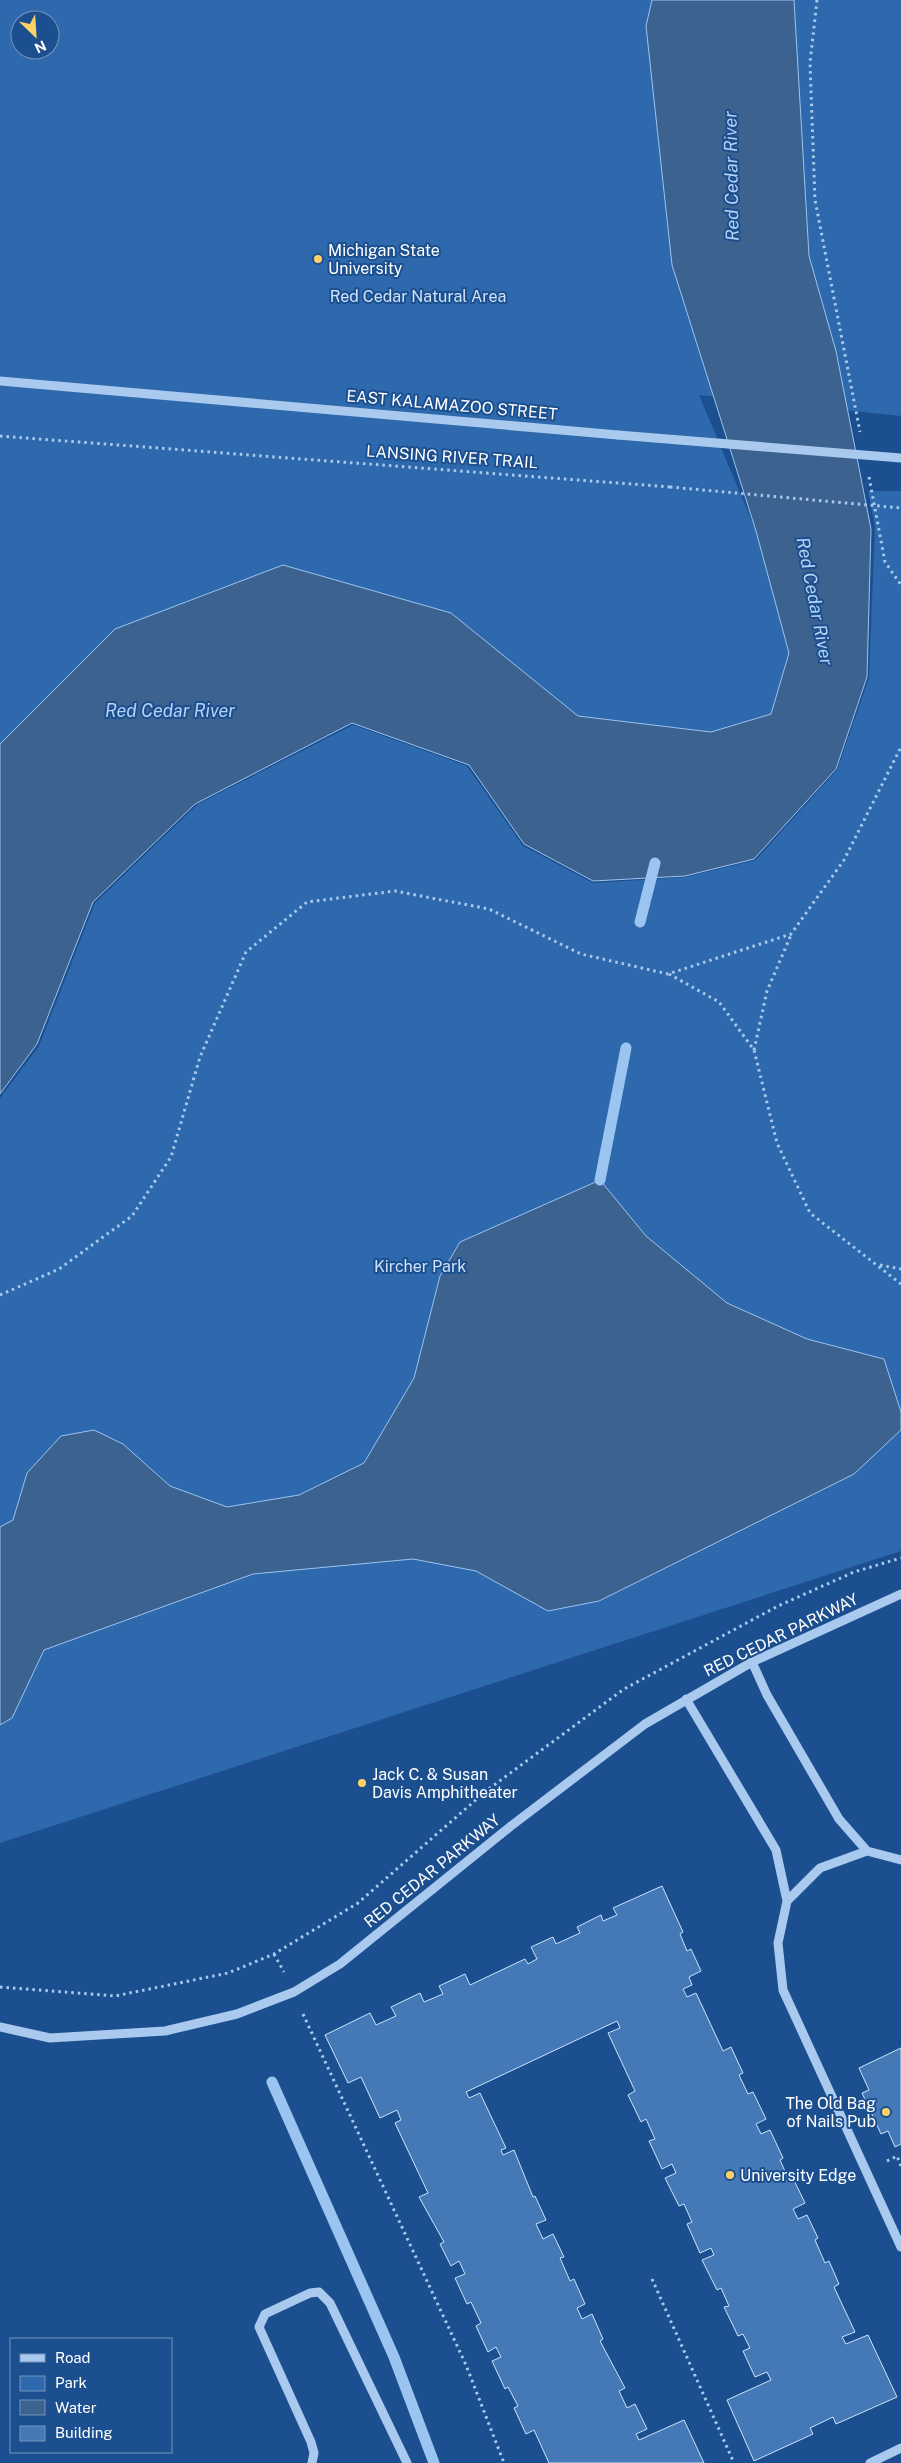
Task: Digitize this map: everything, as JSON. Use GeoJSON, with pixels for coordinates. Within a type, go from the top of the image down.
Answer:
{"type":"FeatureCollection","features":[{"type":"Feature","properties":{"kind":"street","name":"EAST KALAMAZOO STREET"},"geometry":{"type":"LineString","coordinates":[[0,382],[901,458]]}},
{"type":"Feature","properties":{"kind":"street","name":"RED CEDAR PARKWAY"},"geometry":{"type":"LineString","coordinates":[[0,2027],[50,2038],[165,2031],[237,2014],[294,1992],[340,1964],[511,1826],[645,1724],[752,1662],[901,1594]]}},
{"type":"Feature","properties":{"kind":"street"},"geometry":{"type":"LineString","coordinates":[[752,1662],[767,1695],[839,1819],[868,1851],[901,1860]]}},
{"type":"Feature","properties":{"kind":"street"},"geometry":{"type":"LineString","coordinates":[[686,1699],[776,1850],[787,1901],[778,1943],[783,1990],[901,2247]]}},
{"type":"Feature","properties":{"kind":"street"},"geometry":{"type":"LineString","coordinates":[[787,1901],[820,1868],[868,1851]]}},
{"type":"Feature","properties":{"kind":"street"},"geometry":{"type":"LineString","coordinates":[[312,2463],[314,2453],[310,2442],[259,2327],[265,2314],[310,2293],[319,2292],[330,2303],[407,2463]]}},
{"type":"Feature","properties":{"kind":"street"},"geometry":{"type":"LineString","coordinates":[[870,2463],[901,2448]]}},
{"type":"Feature","properties":{"kind":"path"},"geometry":{"type":"LineString","coordinates":[[817,0],[810,63],[815,200],[832,288]]}},
{"type":"Feature","properties":{"kind":"path","name":"LANSING RIVER TRAIL"},"geometry":{"type":"LineString","coordinates":[[0,436],[670,487],[901,508]]}},
{"type":"Feature","properties":{"kind":"path"},"geometry":{"type":"LineString","coordinates":[[754,1050],[767,992],[791,934],[844,860],[901,747]]}},
{"type":"Feature","properties":{"kind":"path"},"geometry":{"type":"LineString","coordinates":[[0,1295],[59,1269],[132,1216],[171,1157],[200,1057],[246,952],[306,902],[395,891],[489,909],[581,954],[668,974],[719,1002],[754,1050],[777,1142],[810,1213],[901,1284]]}},
{"type":"Feature","properties":{"kind":"path"},"geometry":{"type":"LineString","coordinates":[[668,974],[791,934]]}},
{"type":"Feature","properties":{"kind":"path"},"geometry":{"type":"LineString","coordinates":[[879,1265],[901,1269]]}},
{"type":"Feature","properties":{"kind":"path"},"geometry":{"type":"LineString","coordinates":[[0,1988],[115,1996],[228,1973],[274,1954],[358,1903],[486,1791],[624,1689],[778,1606],[854,1572],[901,1558]]}},
{"type":"Feature","properties":{"kind":"path"},"geometry":{"type":"LineString","coordinates":[[274,1954],[294,1992],[466,2365],[504,2463]]}},
{"type":"Feature","properties":{"kind":"path"},"geometry":{"type":"LineString","coordinates":[[883,2163],[901,2154]]}},
{"type":"Feature","properties":{"kind":"path"},"geometry":{"type":"LineString","coordinates":[[897,2156],[901,2166]]}},
{"type":"Feature","properties":{"kind":"path"},"geometry":{"type":"LineString","coordinates":[[652,2279],[734,2463]]}},
{"type":"Feature","properties":{"kind":"green space","name":"Red Cedar Natural Area"},"geometry":{"type":"Polygon","coordinates":[[[0,0],[901,0],[901,416],[699,395],[756,531],[789,653],[771,714],[711,732],[577,716],[451,613],[0,744],[0,0]]]}},
{"type":"Feature","properties":{"kind":"green space","name":"Kircher Park"},"geometry":{"type":"Polygon","coordinates":[[[868,491],[901,491],[901,1551],[0,1843],[0,1098],[39,1046],[95,903],[198,804],[353,725],[467,766],[523,846],[593,883],[686,877],[756,860],[837,770],[869,678],[875,526],[868,491]]]}},
{"type":"Feature","properties":{"kind":"water","name":"Red Cedar River"},"geometry":{"type":"Polygon","coordinates":[[[652,0],[794,0],[809,256],[836,351],[871,529],[867,677],[836,769],[754,859],[685,876],[593,881],[524,844],[469,765],[352,723],[195,804],[93,902],[37,1044],[0,1094],[0,744],[115,629],[283,565],[451,613],[578,716],[711,732],[771,714],[789,653],[756,531],[672,265],[646,26],[652,0]]]}},
{"type":"Feature","properties":{"kind":"water"},"geometry":{"type":"Polygon","coordinates":[[[600,1180],[646,1236],[727,1303],[807,1339],[884,1359],[901,1412],[901,1430],[854,1474],[599,1601],[548,1611],[476,1571],[413,1559],[253,1574],[44,1650],[12,1718],[0,1725],[0,1527],[13,1520],[27,1473],[61,1436],[94,1430],[123,1444],[170,1486],[227,1507],[299,1495],[364,1463],[414,1378],[440,1276],[460,1242],[600,1180]]]}},
{"type":"Feature","properties":{"kind":"building","name":"University Edge"},"geometry":{"type":"Polygon","coordinates":[[[662,1886],[683,1932],[680,1934],[687,1951],[691,1949],[701,1971],[689,1977],[692,1985],[683,1989],[687,1997],[696,1993],[723,2051],[731,2047],[743,2073],[739,2075],[748,2094],[753,2092],[766,2119],[756,2124],[761,2134],[770,2130],[783,2158],[780,2160],[787,2176],[791,2174],[805,2203],[793,2209],[798,2219],[807,2215],[818,2238],[815,2240],[825,2263],[829,2261],[839,2284],[834,2287],[855,2332],[842,2337],[846,2344],[868,2335],[897,2397],[836,2424],[833,2417],[810,2428],[813,2434],[754,2461],[727,2400],[771,2380],[767,2372],[755,2377],[743,2351],[750,2348],[743,2334],[738,2336],[724,2307],[729,2306],[721,2288],[717,2290],[702,2260],[714,2255],[711,2248],[700,2253],[687,2224],[692,2222],[684,2204],[679,2206],[665,2178],[676,2173],[672,2164],[662,2169],[649,2141],[655,2139],[646,2119],[641,2122],[628,2095],[635,2091],[608,2033],[620,2028],[617,2021],[466,2092],[469,2098],[480,2093],[506,2148],[501,2150],[503,2155],[514,2150],[533,2197],[535,2196],[546,2220],[536,2224],[543,2239],[553,2234],[564,2257],[560,2258],[570,2281],[574,2279],[585,2304],[577,2308],[582,2319],[592,2314],[603,2339],[600,2341],[625,2388],[619,2391],[627,2408],[635,2404],[647,2429],[636,2434],[639,2440],[684,2420],[704,2463],[549,2463],[534,2430],[526,2434],[514,2408],[518,2406],[508,2387],[505,2389],[492,2361],[501,2357],[496,2347],[488,2352],[476,2326],[481,2323],[471,2302],[467,2304],[455,2278],[465,2274],[459,2261],[451,2266],[440,2244],[444,2242],[419,2197],[428,2193],[395,2123],[401,2120],[397,2110],[380,2118],[361,2077],[348,2083],[325,2035],[370,2013],[376,2025],[396,2016],[391,2007],[420,1993],[424,2002],[443,1994],[439,1986],[465,1974],[470,1985],[525,1959],[528,1964],[537,1959],[531,1947],[553,1937],[556,1944],[580,1933],[577,1927],[601,1915],[603,1921],[617,1915],[613,1908],[662,1886]]]}},
{"type":"Feature","properties":{"kind":"building","name":"The Old Bag of Nails Pub"},"geometry":{"type":"Polygon","coordinates":[[[901,2048],[901,2144],[895,2147],[888,2131],[881,2134],[862,2093],[869,2090],[859,2068],[901,2048]]]}},
{"type":"Feature","properties":{"kind":"waterway"},"geometry":{"type":"LineString","coordinates":[[640,922],[655,863]]}},
{"type":"Feature","properties":{"kind":"waterway"},"geometry":{"type":"LineString","coordinates":[[600,1180],[626,1048]]}},
{"type":"Feature","properties":{"kind":"waterway"},"geometry":{"type":"LineString","coordinates":[[272,2082],[394,2357],[434,2463]]}},
{"type":"Feature","properties":{"kind":"place","name":"Michigan State University"},"geometry":{"type":"Point","coordinates":[318,259]}},
{"type":"Feature","properties":{"kind":"place","name":"Jack C. & Susan Davis Amphitheater"},"geometry":{"type":"Point","coordinates":[362,1783]}},
{"type":"Feature","properties":{"kind":"place","name":"The Old Bag of Nails Pub"},"geometry":{"type":"Point","coordinates":[886,2112]}},
{"type":"Feature","properties":{"kind":"place","name":"University Edge"},"geometry":{"type":"Point","coordinates":[730,2175]}}]}
